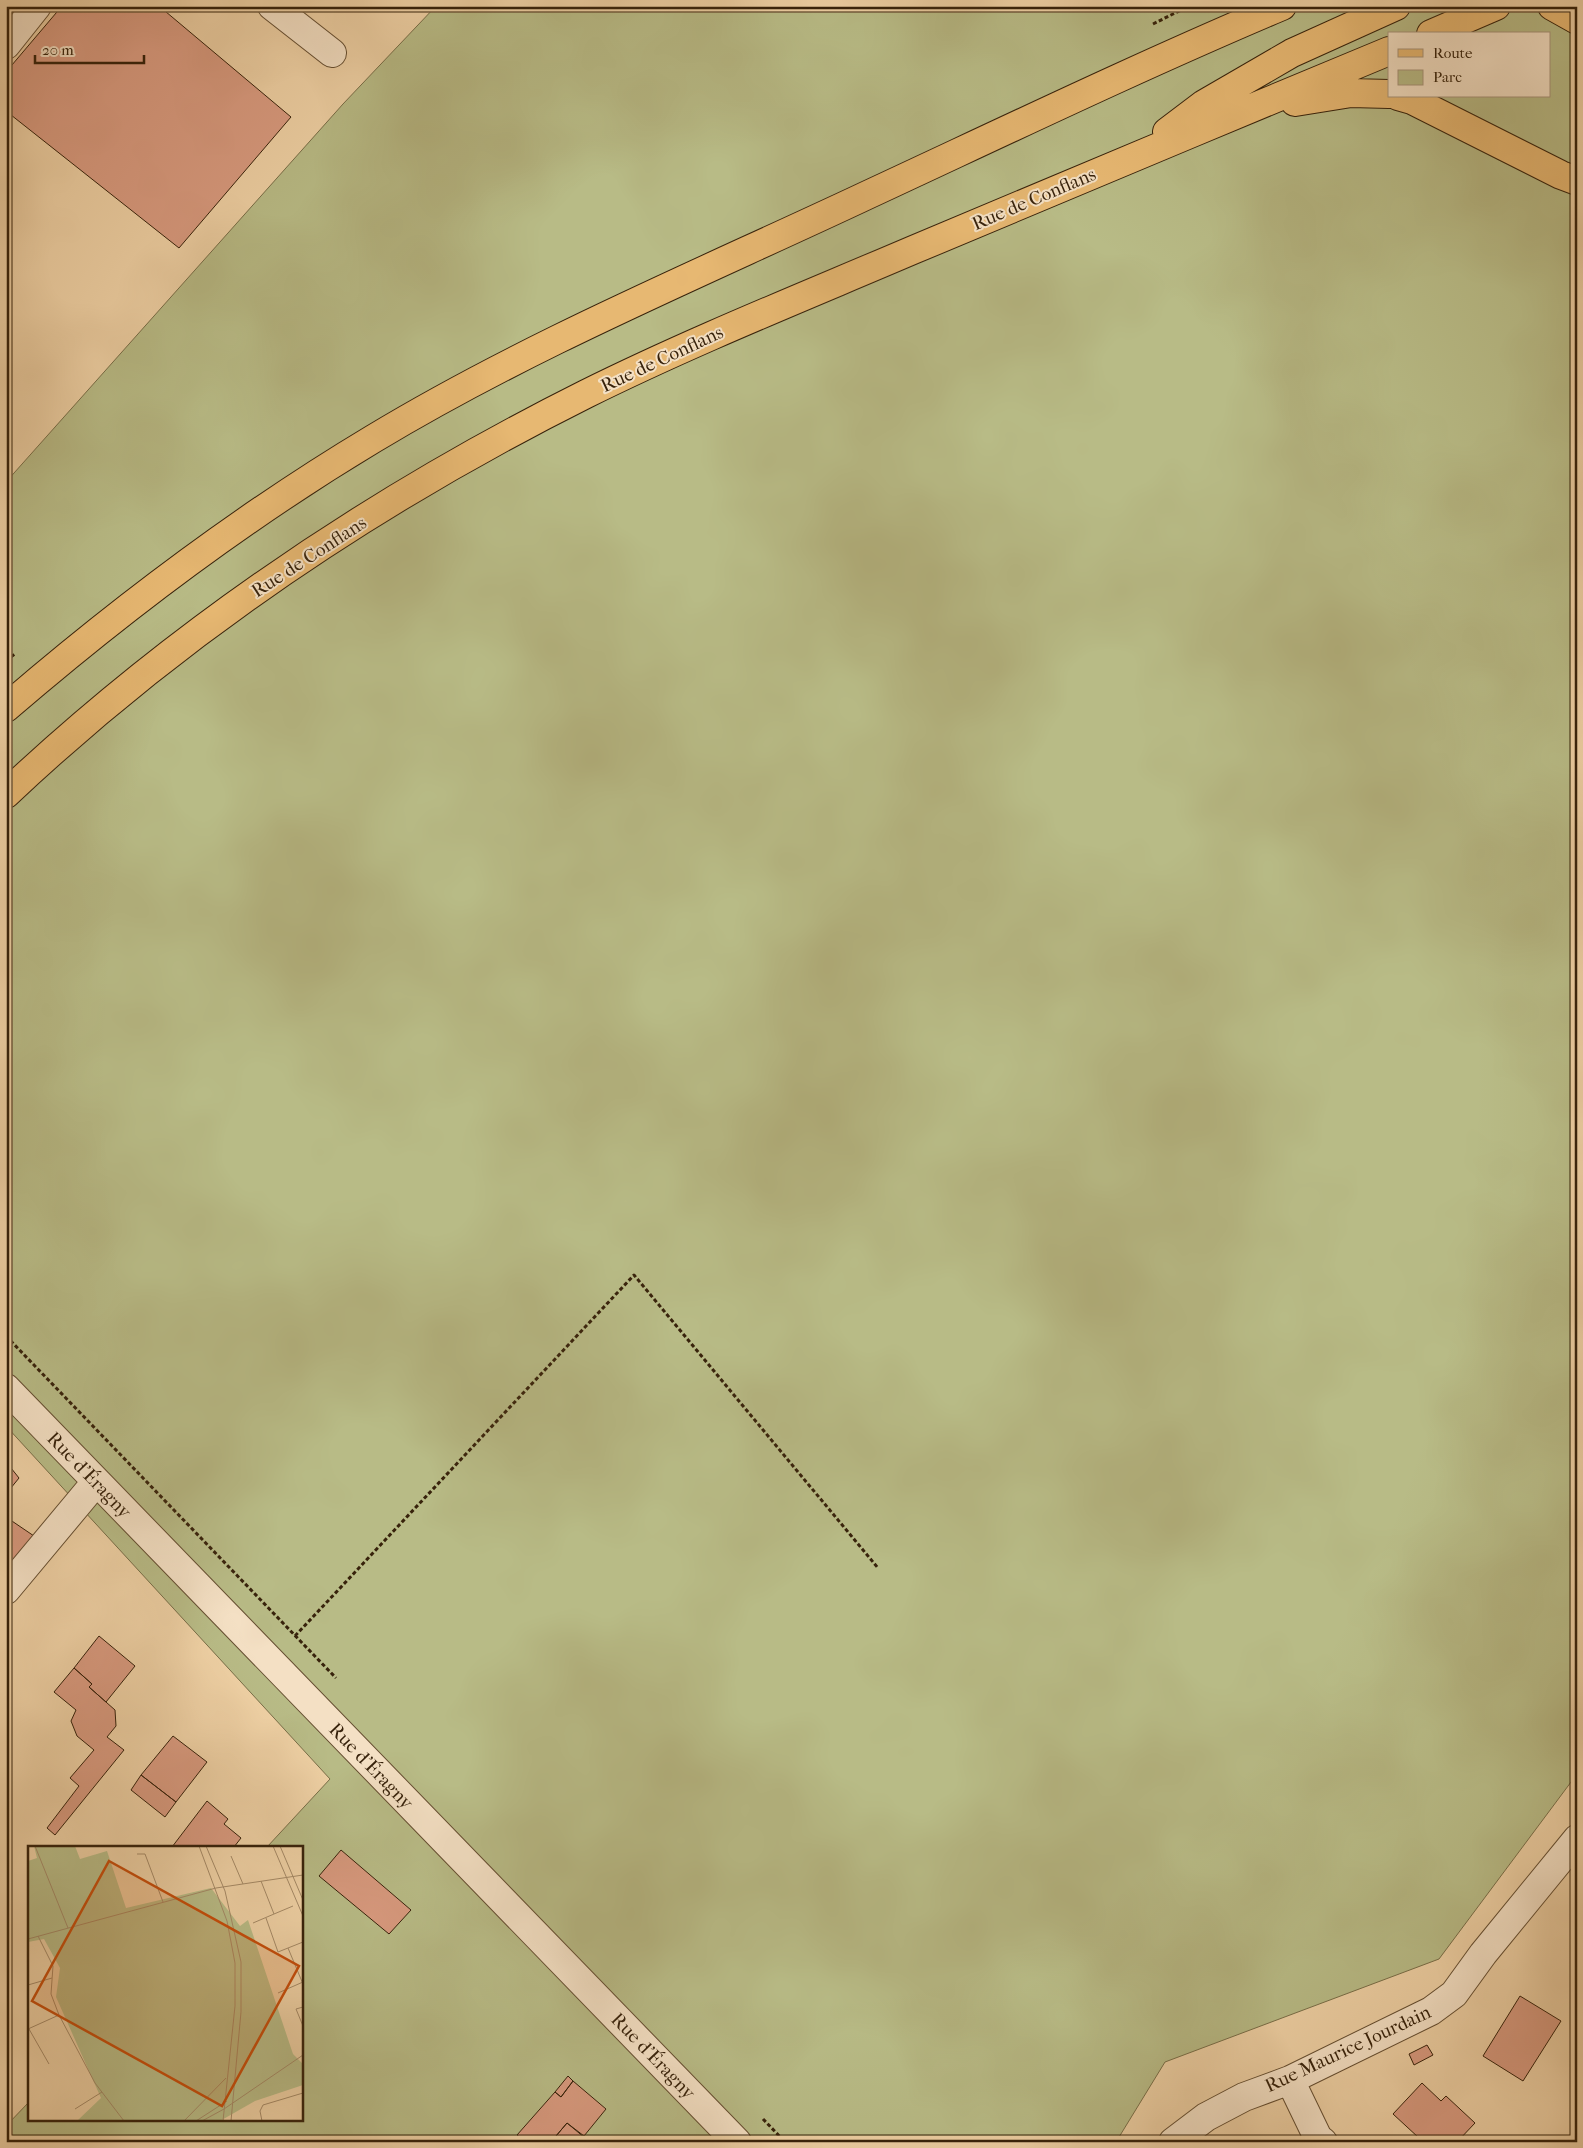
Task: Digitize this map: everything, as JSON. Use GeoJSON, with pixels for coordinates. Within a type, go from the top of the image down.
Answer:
{"type":"FeatureCollection","features":[{"type":"Feature","properties":{"kind":"main road"},"geometry":{"type":"LineString","coordinates":[[6,708],[68,654],[181,567],[366,444],[466,387],[548,344],[672,284],[859,200],[1147,64],[1282,6]]}},
{"type":"Feature","properties":{"kind":"main road"},"geometry":{"type":"LineString","coordinates":[[1133,157],[1204,104],[1292,53],[1396,6]]}},
{"type":"Feature","properties":{"kind":"main road"},"geometry":{"type":"LineString","coordinates":[[1436,32],[1496,6]]}},
{"type":"Feature","properties":{"kind":"main road"},"geometry":{"type":"LineString","coordinates":[[1552,6],[1577,20]]}},
{"type":"Feature","properties":{"kind":"main road","name":"Rue de Conflans"},"geometry":{"type":"LineString","coordinates":[[6,794],[108,703],[214,621],[321,548],[460,462],[583,396],[714,334],[1388,51]]}},
{"type":"Feature","properties":{"kind":"main road"},"geometry":{"type":"LineString","coordinates":[[1254,108],[1351,93],[1388,94]]}},
{"type":"Feature","properties":{"kind":"main road"},"geometry":{"type":"LineString","coordinates":[[1405,98],[1577,181]]}},
{"type":"Feature","properties":{"kind":"street"},"geometry":{"type":"LineString","coordinates":[[6,45],[37,6]]}},
{"type":"Feature","properties":{"kind":"street"},"geometry":{"type":"LineString","coordinates":[[272,6],[332,53]]}},
{"type":"Feature","properties":{"kind":"street","name":"Rue d'Éragny"},"geometry":{"type":"LineString","coordinates":[[6,1388],[737,2142]]}},
{"type":"Feature","properties":{"kind":"street"},"geometry":{"type":"LineString","coordinates":[[6,1590],[96,1482]]}},
{"type":"Feature","properties":{"kind":"street","name":"Rue Maurice Jourdain"},"geometry":{"type":"LineString","coordinates":[[1173,2142],[1206,2117],[1244,2097],[1290,2080],[1431,2011],[1454,1994],[1483,1954],[1576,1844]]}},
{"type":"Feature","properties":{"kind":"street"},"geometry":{"type":"LineString","coordinates":[[1290,2080],[1318,2138],[1323,2142]]}},
{"type":"Feature","properties":{"kind":"path"},"geometry":{"type":"LineString","coordinates":[[271,1663],[634,1275],[878,1568]]}},
{"type":"Feature","properties":{"kind":"green space"},"geometry":{"type":"Polygon","coordinates":[[[436,6],[1577,6],[1577,1774],[1439,1959],[1165,2062],[1116,2142],[6,2142],[6,2126],[28,2103],[28,2120],[302,2120],[302,1846],[268,1846],[330,1779],[6,1426],[6,482],[343,104],[436,6]]]}},
{"type":"Feature","properties":{"kind":"building"},"geometry":{"type":"Polygon","coordinates":[[[62,6],[159,6],[291,117],[179,248],[6,111],[6,72],[62,6]]]}},
{"type":"Feature","properties":{"kind":"building"},"geometry":{"type":"Polygon","coordinates":[[[6,1464],[19,1478],[6,1494],[6,1464]]]}},
{"type":"Feature","properties":{"kind":"building"},"geometry":{"type":"Polygon","coordinates":[[[6,1517],[34,1536],[6,1570],[6,1517]]]}},
{"type":"Feature","properties":{"kind":"building"},"geometry":{"type":"Polygon","coordinates":[[[99,1636],[135,1666],[106,1702],[89,1687],[92,1684],[74,1668],[99,1636]]]}},
{"type":"Feature","properties":{"kind":"building"},"geometry":{"type":"Polygon","coordinates":[[[74,1668],[92,1684],[89,1687],[115,1710],[116,1726],[107,1737],[124,1750],[55,1835],[47,1828],[79,1786],[70,1778],[94,1750],[77,1736],[71,1721],[76,1710],[54,1692],[74,1668]]]}},
{"type":"Feature","properties":{"kind":"building"},"geometry":{"type":"Polygon","coordinates":[[[173,1736],[207,1762],[176,1802],[141,1775],[173,1736]]]}},
{"type":"Feature","properties":{"kind":"building"},"geometry":{"type":"Polygon","coordinates":[[[141,1775],[176,1802],[165,1817],[131,1790],[141,1775]]]}},
{"type":"Feature","properties":{"kind":"building"},"geometry":{"type":"Polygon","coordinates":[[[207,1801],[228,1819],[224,1824],[241,1838],[235,1846],[173,1846],[207,1801]]]}},
{"type":"Feature","properties":{"kind":"building"},"geometry":{"type":"Polygon","coordinates":[[[341,1850],[411,1910],[389,1934],[319,1876],[341,1850]]]}},
{"type":"Feature","properties":{"kind":"building"},"geometry":{"type":"Polygon","coordinates":[[[1520,1996],[1561,2021],[1523,2081],[1483,2056],[1520,1996]]]}},
{"type":"Feature","properties":{"kind":"building"},"geometry":{"type":"Polygon","coordinates":[[[1427,2045],[1433,2055],[1414,2065],[1409,2054],[1427,2045]]]}},
{"type":"Feature","properties":{"kind":"building"},"geometry":{"type":"Polygon","coordinates":[[[568,2076],[573,2081],[561,2097],[555,2092],[568,2076]]]}},
{"type":"Feature","properties":{"kind":"building"},"geometry":{"type":"Polygon","coordinates":[[[573,2081],[606,2109],[584,2136],[567,2123],[556,2136],[560,2142],[525,2142],[517,2135],[555,2092],[561,2097],[573,2081]]]}},
{"type":"Feature","properties":{"kind":"building"},"geometry":{"type":"Polygon","coordinates":[[[1422,2083],[1441,2101],[1446,2096],[1475,2123],[1457,2142],[1415,2142],[1419,2138],[1393,2114],[1422,2083]]]}},
{"type":"Feature","properties":{"kind":"building"},"geometry":{"type":"Polygon","coordinates":[[[567,2123],[585,2138],[582,2142],[560,2142],[556,2136],[567,2123]]]}}]}
